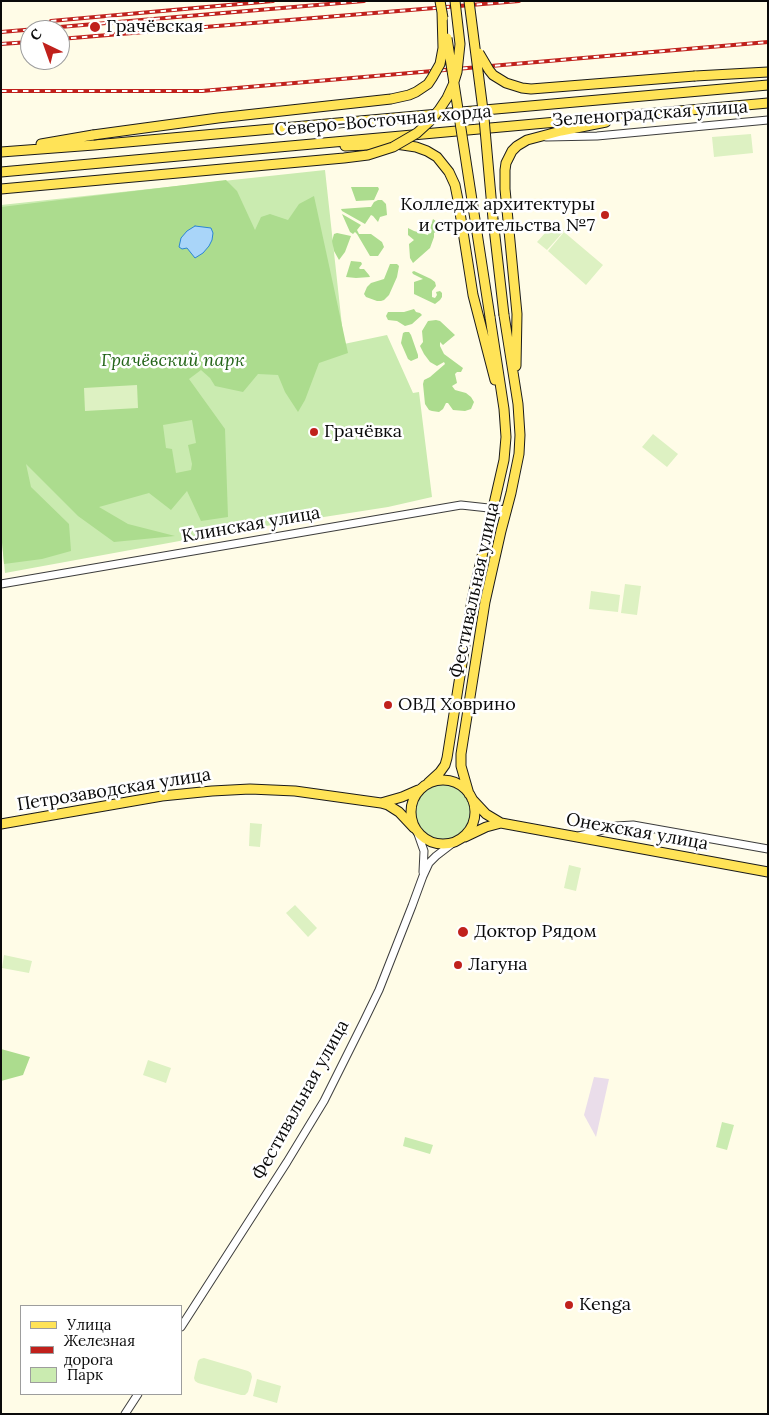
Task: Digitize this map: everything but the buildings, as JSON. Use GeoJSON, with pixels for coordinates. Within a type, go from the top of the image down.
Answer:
{"type":"FeatureCollection","features":[{"type":"Feature","properties":{"kind":"main road"},"geometry":{"type":"LineString","coordinates":[[440,1],[452,67],[505,424]]}},
{"type":"Feature","properties":{"kind":"main road"},"geometry":{"type":"LineString","coordinates":[[1,189],[344,158],[368,155],[393,147],[417,133],[429,122],[447,98],[453,85],[458,65],[460,44],[455,1]]}},
{"type":"Feature","properties":{"kind":"main road"},"geometry":{"type":"LineString","coordinates":[[469,1],[486,134],[504,315],[516,392]]}},
{"type":"Feature","properties":{"kind":"main road"},"geometry":{"type":"LineString","coordinates":[[1,152],[156,126],[391,99],[409,95],[428,84],[440,64],[443,48],[442,12]]}},
{"type":"Feature","properties":{"kind":"main road"},"geometry":{"type":"LineString","coordinates":[[470,17],[481,58],[489,70],[506,83],[522,88],[531,89],[768,72]]}},
{"type":"Feature","properties":{"kind":"main road","name":"Северо-Восточная хорда"},"geometry":{"type":"LineString","coordinates":[[1,152],[94,146],[768,85]]}},
{"type":"Feature","properties":{"kind":"main road","name":"Северо-Восточная хорда"},"geometry":{"type":"LineString","coordinates":[[1,172],[768,103]]}},
{"type":"Feature","properties":{"kind":"main road"},"geometry":{"type":"LineString","coordinates":[[516,392],[516,314],[504,170],[509,156],[522,142],[535,138],[561,131],[678,110]]}},
{"type":"Feature","properties":{"kind":"main road"},"geometry":{"type":"LineString","coordinates":[[274,147],[396,144],[416,147],[432,154],[442,162],[452,178],[457,193],[470,282],[505,424]]}},
{"type":"Feature","properties":{"kind":"main road","name":"Фестивальная улица"},"geometry":{"type":"LineString","coordinates":[[470,796],[460,756],[485,602],[519,454],[520,435],[516,392]]}},
{"type":"Feature","properties":{"kind":"main road","name":"Фестивальная улица"},"geometry":{"type":"LineString","coordinates":[[424,786],[440,772],[447,758],[472,600],[505,454],[505,424]]}},
{"type":"Feature","properties":{"kind":"main road"},"geometry":{"type":"LineString","coordinates":[[436,780],[449,780],[458,784],[470,796],[475,810],[474,820],[469,831],[462,838],[453,843],[440,845],[428,841],[416,831],[411,819],[412,802],[424,786],[436,780]]}},
{"type":"Feature","properties":{"kind":"main road","name":"Петрозаводская улица"},"geometry":{"type":"LineString","coordinates":[[381,803],[402,797],[424,786]]}},
{"type":"Feature","properties":{"kind":"main road","name":"Петрозаводская улица"},"geometry":{"type":"LineString","coordinates":[[1,824],[145,798],[237,789],[288,790],[381,803],[399,812],[416,831]]}},
{"type":"Feature","properties":{"kind":"main road","name":"Онежская улица"},"geometry":{"type":"LineString","coordinates":[[470,796],[486,814],[501,823],[768,872]]}},
{"type":"Feature","properties":{"kind":"main road","name":"Онежская улица"},"geometry":{"type":"LineString","coordinates":[[462,838],[486,827],[501,823]]}},
{"type":"Feature","properties":{"kind":"street","name":"Зеленоградская улица"},"geometry":{"type":"LineString","coordinates":[[535,138],[597,136],[768,120]]}},
{"type":"Feature","properties":{"kind":"street","name":"Клинская улица"},"geometry":{"type":"LineString","coordinates":[[1,584],[461,505],[507,510]]}},
{"type":"Feature","properties":{"kind":"street"},"geometry":{"type":"LineString","coordinates":[[574,837],[616,826],[633,825],[768,849]]}},
{"type":"Feature","properties":{"kind":"street","name":"Фестивальная улица"},"geometry":{"type":"LineString","coordinates":[[416,831],[424,851],[423,876]]}},
{"type":"Feature","properties":{"kind":"street","name":"Фестивальная улица"},"geometry":{"type":"LineString","coordinates":[[182,1325],[324,1101],[378,990],[429,863],[453,843]]}},
{"type":"Feature","properties":{"kind":"street"},"geometry":{"type":"LineString","coordinates":[[125,1414],[137,1395]]}},
{"type":"Feature","properties":{"kind":"shaded area"},"geometry":{"type":"Polygon","coordinates":[[[594,1077],[609,1079],[596,1137],[584,1115],[594,1077]]]}},
{"type":"Feature","properties":{"kind":"green space"},"geometry":{"type":"Polygon","coordinates":[[[751,134],[753,153],[714,157],[712,137],[751,134]]]}},
{"type":"Feature","properties":{"kind":"green space","name":"Грачёвский парк"},"geometry":{"type":"Polygon","coordinates":[[[325,170],[344,344],[387,335],[413,393],[419,392],[432,497],[388,507],[234,531],[5,573],[1,531],[1,205],[325,170]]]}},
{"type":"Feature","properties":{"kind":"green space","name":"Грачёвский парк"},"geometry":{"type":"Polygon","coordinates":[[[226,180],[237,191],[255,230],[261,217],[270,214],[288,220],[299,204],[314,196],[348,353],[319,363],[305,400],[298,412],[285,392],[278,375],[258,374],[243,392],[215,386],[210,378],[201,370],[189,379],[225,429],[228,517],[201,521],[187,491],[171,510],[149,493],[99,507],[128,524],[175,536],[114,542],[78,516],[26,464],[31,487],[69,524],[71,551],[42,559],[4,564],[1,531],[1,207],[226,180]],[[192,420],[163,425],[166,448],[172,449],[176,473],[191,470],[192,464],[188,445],[196,443],[192,420]]]}},
{"type":"Feature","properties":{"kind":"green space"},"geometry":{"type":"Polygon","coordinates":[[[351,187],[378,187],[379,189],[374,200],[356,201],[351,187]]]}},
{"type":"Feature","properties":{"kind":"green space"},"geometry":{"type":"Polygon","coordinates":[[[378,200],[382,200],[386,204],[387,215],[380,217],[378,222],[371,215],[365,224],[341,209],[371,207],[378,200]]]}},
{"type":"Feature","properties":{"kind":"green space"},"geometry":{"type":"Polygon","coordinates":[[[342,214],[361,225],[357,230],[359,234],[371,234],[382,242],[384,247],[378,256],[370,256],[357,234],[350,232],[342,214]]]}},
{"type":"Feature","properties":{"kind":"green space"},"geometry":{"type":"Polygon","coordinates":[[[433,219],[437,222],[437,231],[434,233],[430,248],[413,263],[410,258],[409,244],[414,240],[408,235],[408,228],[428,235],[433,219]]]}},
{"type":"Feature","properties":{"kind":"green space"},"geometry":{"type":"Polygon","coordinates":[[[554,223],[564,231],[547,250],[537,242],[554,223]]]}},
{"type":"Feature","properties":{"kind":"green space"},"geometry":{"type":"Polygon","coordinates":[[[564,232],[603,265],[586,285],[548,251],[564,232]]]}},
{"type":"Feature","properties":{"kind":"green space"},"geometry":{"type":"Polygon","coordinates":[[[334,234],[351,236],[345,252],[339,260],[334,251],[332,241],[334,234]]]}},
{"type":"Feature","properties":{"kind":"green space"},"geometry":{"type":"Polygon","coordinates":[[[351,261],[361,262],[362,264],[359,268],[364,269],[370,277],[346,277],[351,261]]]}},
{"type":"Feature","properties":{"kind":"green space"},"geometry":{"type":"Polygon","coordinates":[[[390,264],[397,264],[399,266],[397,277],[389,295],[381,301],[366,297],[364,294],[367,287],[371,283],[384,279],[390,264]]]}},
{"type":"Feature","properties":{"kind":"green space"},"geometry":{"type":"Polygon","coordinates":[[[414,271],[435,282],[436,286],[432,291],[432,297],[435,298],[436,292],[440,291],[442,293],[442,297],[435,304],[414,294],[414,282],[423,279],[413,274],[412,272],[414,271]]]}},
{"type":"Feature","properties":{"kind":"green space"},"geometry":{"type":"Polygon","coordinates":[[[414,309],[422,315],[412,324],[405,326],[397,321],[388,320],[386,316],[388,312],[404,312],[414,309]]]}},
{"type":"Feature","properties":{"kind":"green space"},"geometry":{"type":"Polygon","coordinates":[[[428,321],[440,321],[455,335],[443,345],[440,342],[440,346],[444,354],[463,368],[461,372],[455,374],[457,383],[452,386],[455,390],[466,393],[471,397],[474,402],[471,409],[465,411],[453,410],[446,403],[439,412],[429,410],[425,404],[424,380],[445,364],[444,362],[437,366],[430,362],[420,346],[423,342],[422,331],[428,321]]]}},
{"type":"Feature","properties":{"kind":"green space"},"geometry":{"type":"Polygon","coordinates":[[[409,332],[411,335],[418,355],[418,358],[411,361],[408,359],[401,343],[403,333],[409,332]]]}},
{"type":"Feature","properties":{"kind":"green space"},"geometry":{"type":"Polygon","coordinates":[[[137,385],[138,408],[85,411],[84,388],[137,385]]]}},
{"type":"Feature","properties":{"kind":"green space"},"geometry":{"type":"Polygon","coordinates":[[[653,434],[678,454],[667,467],[642,447],[653,434]]]}},
{"type":"Feature","properties":{"kind":"green space"},"geometry":{"type":"Polygon","coordinates":[[[625,584],[641,586],[637,615],[621,613],[625,584]]]}},
{"type":"Feature","properties":{"kind":"green space"},"geometry":{"type":"Polygon","coordinates":[[[591,591],[620,595],[618,612],[589,609],[591,591]]]}},
{"type":"Feature","properties":{"kind":"green space"},"geometry":{"type":"Polygon","coordinates":[[[438,785],[448,785],[458,789],[466,797],[470,812],[466,827],[458,835],[448,839],[438,839],[428,835],[420,827],[416,817],[416,807],[420,797],[428,789],[438,785]]]}},
{"type":"Feature","properties":{"kind":"green space"},"geometry":{"type":"Polygon","coordinates":[[[250,823],[262,824],[260,847],[249,846],[250,823]]]}},
{"type":"Feature","properties":{"kind":"green space"},"geometry":{"type":"Polygon","coordinates":[[[569,865],[581,868],[576,891],[564,888],[569,865]]]}},
{"type":"Feature","properties":{"kind":"green space"},"geometry":{"type":"Polygon","coordinates":[[[295,905],[317,928],[308,937],[286,913],[295,905]]]}},
{"type":"Feature","properties":{"kind":"green space"},"geometry":{"type":"Polygon","coordinates":[[[4,955],[32,961],[29,973],[2,968],[4,955]]]}},
{"type":"Feature","properties":{"kind":"green space"},"geometry":{"type":"Polygon","coordinates":[[[1,1049],[30,1057],[23,1075],[1,1081],[1,1049]]]}},
{"type":"Feature","properties":{"kind":"green space"},"geometry":{"type":"Polygon","coordinates":[[[148,1060],[171,1068],[166,1083],[143,1075],[148,1060]]]}},
{"type":"Feature","properties":{"kind":"green space"},"geometry":{"type":"Polygon","coordinates":[[[722,1122],[734,1125],[727,1150],[716,1147],[722,1122]]]}},
{"type":"Feature","properties":{"kind":"green space"},"geometry":{"type":"Polygon","coordinates":[[[405,1137],[433,1145],[430,1154],[403,1146],[405,1137]]]}},
{"type":"Feature","properties":{"kind":"green space"},"geometry":{"type":"Polygon","coordinates":[[[204,1358],[251,1373],[252,1377],[248,1392],[245,1395],[241,1395],[195,1381],[198,1361],[204,1358]]]}},
{"type":"Feature","properties":{"kind":"green space"},"geometry":{"type":"Polygon","coordinates":[[[257,1379],[281,1386],[277,1403],[253,1396],[257,1379]]]}},
{"type":"Feature","properties":{"kind":"water"},"geometry":{"type":"Polygon","coordinates":[[[195,226],[211,228],[213,233],[209,246],[195,258],[187,248],[182,249],[179,247],[181,238],[195,226]]]}},
{"type":"Feature","properties":{"kind":"railway"},"geometry":{"type":"LineString","coordinates":[[62,20],[273,1]]}},
{"type":"Feature","properties":{"kind":"railway"},"geometry":{"type":"LineString","coordinates":[[1,32],[364,1]]}},
{"type":"Feature","properties":{"kind":"railway"},"geometry":{"type":"LineString","coordinates":[[70,38],[519,1]]}},
{"type":"Feature","properties":{"kind":"railway"},"geometry":{"type":"LineString","coordinates":[[1,91],[202,91],[768,42]]}},
{"type":"Feature","properties":{"kind":"railway"},"geometry":{"type":"LineString","coordinates":[[1,44],[20,43]]}},
{"type":"Feature","properties":{"kind":"place","name":"Грачёвская"},"geometry":{"type":"Point","coordinates":[95,27]}},
{"type":"Feature","properties":{"kind":"place","name":"Колледж архитектуры и строительства №7"},"geometry":{"type":"Point","coordinates":[605,215]}},
{"type":"Feature","properties":{"kind":"place","name":"Грачёвка"},"geometry":{"type":"Point","coordinates":[314,432]}},
{"type":"Feature","properties":{"kind":"place","name":"ОВД Ховрино"},"geometry":{"type":"Point","coordinates":[388,705]}},
{"type":"Feature","properties":{"kind":"place","name":"Доктор Рядом"},"geometry":{"type":"Point","coordinates":[463,932]}},
{"type":"Feature","properties":{"kind":"place","name":"Лагуна"},"geometry":{"type":"Point","coordinates":[458,965]}},
{"type":"Feature","properties":{"kind":"place","name":"Kenga"},"geometry":{"type":"Point","coordinates":[569,1305]}}]}
